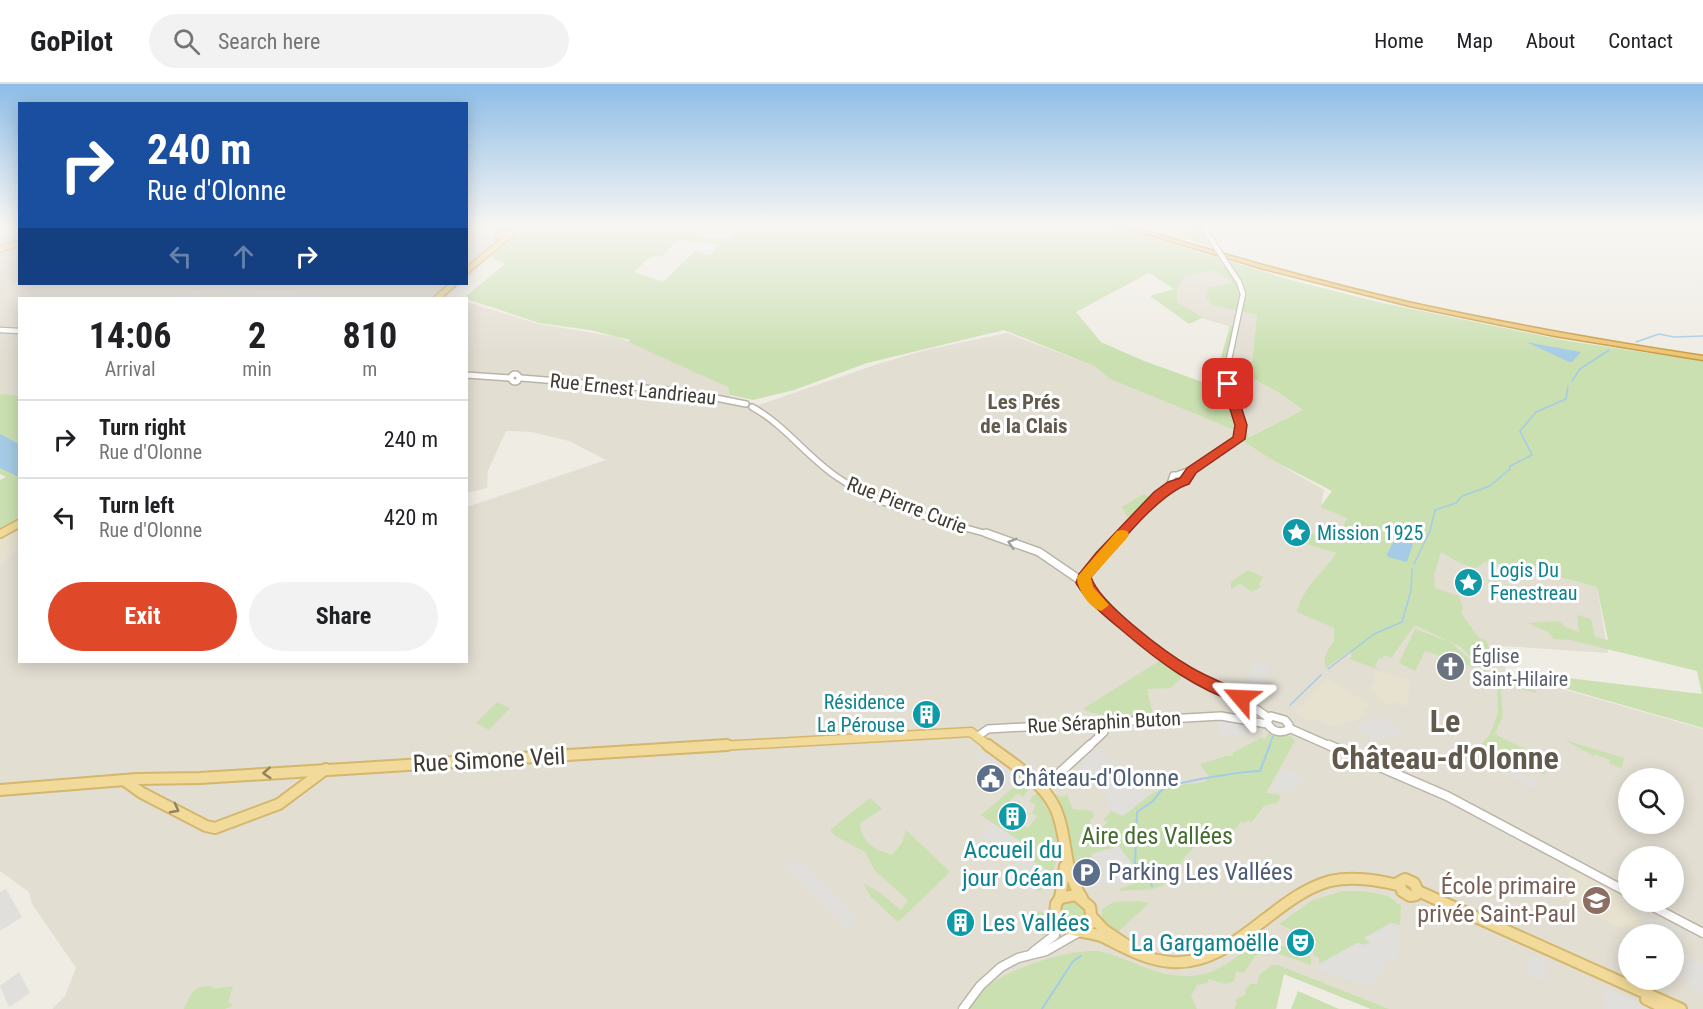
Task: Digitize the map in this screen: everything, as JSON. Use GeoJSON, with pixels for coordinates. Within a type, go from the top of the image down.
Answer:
{"type":"FeatureCollection","features":[{"type":"Feature","properties":{"kind":"highway"},"geometry":{"type":"LineString","coordinates":[[1261,269],[1372,297],[1507,326],[1614,343]]}},
{"type":"Feature","properties":{"kind":"highway"},"geometry":{"type":"LineString","coordinates":[[1273,269],[1482,319],[1635,347],[1703,356]]}},
{"type":"Feature","properties":{"kind":"main road"},"geometry":{"type":"LineString","coordinates":[[438,297],[452,285]]}},
{"type":"Feature","properties":{"kind":"main road"},"geometry":{"type":"LineString","coordinates":[[0,534],[18,524]]}},
{"type":"Feature","properties":{"kind":"main road","name":"Rue Simone Veil"},"geometry":{"type":"LineString","coordinates":[[0,790],[147,779],[880,735],[966,732],[978,735]]}},
{"type":"Feature","properties":{"kind":"main road"},"geometry":{"type":"LineString","coordinates":[[978,735],[1043,788],[1057,812],[1071,880],[1090,906],[1094,919],[1104,930],[1139,954]]}},
{"type":"Feature","properties":{"kind":"main road"},"geometry":{"type":"LineString","coordinates":[[124,781],[206,826],[215,828],[279,804],[326,769]]}},
{"type":"Feature","properties":{"kind":"main road"},"geometry":{"type":"LineString","coordinates":[[1065,858],[1063,887],[1054,908],[1056,918],[1068,930],[1102,936],[1126,950],[1139,954],[1172,962],[1204,958],[1220,951],[1294,895],[1325,882],[1365,879],[1398,885],[1400,880],[1408,880],[1414,883],[1418,891],[1594,972],[1681,1009]]}},
{"type":"Feature","properties":{"kind":"main road"},"geometry":{"type":"LineString","coordinates":[[1060,898],[1070,894],[1082,898]]}},
{"type":"Feature","properties":{"kind":"main road"},"geometry":{"type":"LineString","coordinates":[[1081,932],[1091,926],[1094,919]]}},
{"type":"Feature","properties":{"kind":"main road"},"geometry":{"type":"LineString","coordinates":[[1594,972],[1666,1009]]}},
{"type":"Feature","properties":{"kind":"street"},"geometry":{"type":"LineString","coordinates":[[1081,579],[1175,480],[1185,481],[1182,476],[1240,437],[1242,430],[1230,393],[1228,375],[1243,294],[1240,284],[1230,269]]}},
{"type":"Feature","properties":{"kind":"street"},"geometry":{"type":"LineString","coordinates":[[0,330],[18,331]]}},
{"type":"Feature","properties":{"kind":"street","name":"Rue Ernest Landrieau"},"geometry":{"type":"LineString","coordinates":[[468,375],[510,378],[516,375],[521,378],[681,391],[746,404],[752,403],[752,407]]}},
{"type":"Feature","properties":{"kind":"street","name":"Rue Pierre Curie"},"geometry":{"type":"LineString","coordinates":[[752,407],[781,424],[837,479],[873,497],[1038,552],[1081,579],[1098,603],[1169,662],[1189,674],[1234,694],[1268,721]]}},
{"type":"Feature","properties":{"kind":"street","name":"Rue Séraphin Buton"},"geometry":{"type":"LineString","coordinates":[[978,735],[988,729],[1221,716],[1254,724],[1268,721],[1279,733],[1286,732],[1289,728]]}},
{"type":"Feature","properties":{"kind":"street"},"geometry":{"type":"LineString","coordinates":[[1268,721],[1282,718],[1287,722],[1289,728],[1447,796],[1618,887]]}},
{"type":"Feature","properties":{"kind":"street"},"geometry":{"type":"LineString","coordinates":[[1043,788],[1104,732],[1104,722]]}},
{"type":"Feature","properties":{"kind":"street"},"geometry":{"type":"LineString","coordinates":[[136,789],[147,779]]}},
{"type":"Feature","properties":{"kind":"street"},"geometry":{"type":"LineString","coordinates":[[1663,912],[1703,933]]}},
{"type":"Feature","properties":{"kind":"street"},"geometry":{"type":"LineString","coordinates":[[1031,954],[1055,935],[1056,918]]}},
{"type":"Feature","properties":{"kind":"street"},"geometry":{"type":"LineString","coordinates":[[963,1009],[994,972],[1004,965],[1031,954],[1044,952],[1081,932]]}},
{"type":"Feature","properties":{"kind":"shaded area"},"geometry":{"type":"Polygon","coordinates":[[[0,269],[18,269],[18,285],[459,285],[447,296],[450,297],[18,297],[18,397],[0,395],[0,269]]]}},
{"type":"Feature","properties":{"kind":"shaded area"},"geometry":{"type":"Polygon","coordinates":[[[468,269],[476,269],[468,277],[468,269]]]}},
{"type":"Feature","properties":{"kind":"shaded area"},"geometry":{"type":"Polygon","coordinates":[[[1215,271],[1234,283],[1214,306],[1257,315],[1252,363],[1240,372],[1278,392],[1303,410],[1248,437],[1227,390],[1238,329],[1202,317],[1177,303],[1177,288],[1185,276],[1215,271]]]}},
{"type":"Feature","properties":{"kind":"shaded area"},"geometry":{"type":"Polygon","coordinates":[[[215,285],[311,296],[268,297],[212,290],[194,297],[185,297],[215,285]]]}},
{"type":"Feature","properties":{"kind":"shaded area"},"geometry":{"type":"Polygon","coordinates":[[[468,302],[538,324],[618,337],[712,378],[728,387],[731,398],[759,405],[926,350],[1007,333],[1094,366],[1110,379],[1234,430],[1274,461],[1324,490],[1321,507],[1348,518],[1337,539],[1301,530],[1296,541],[1336,553],[1309,589],[1435,545],[1597,587],[1608,653],[1502,646],[1506,673],[1703,729],[1703,1009],[1371,1009],[1284,974],[1276,1009],[52,1009],[65,996],[76,968],[32,904],[29,892],[0,871],[0,526],[18,517],[18,663],[468,663],[468,507],[606,460],[569,441],[532,432],[506,431],[488,471],[487,488],[468,493],[468,302]]]}},
{"type":"Feature","properties":{"kind":"shaded area"},"geometry":{"type":"Polygon","coordinates":[[[18,528],[18,549],[0,564],[0,539],[18,528]]]}},
{"type":"Feature","properties":{"kind":"shaded area"},"geometry":{"type":"Polygon","coordinates":[[[1254,661],[1269,667],[1261,693],[1246,687],[1254,661]]]}},
{"type":"Feature","properties":{"kind":"shaded area"},"geometry":{"type":"Polygon","coordinates":[[[1375,670],[1410,680],[1408,706],[1393,701],[1387,705],[1374,693],[1370,686],[1374,685],[1375,670]]]}},
{"type":"Feature","properties":{"kind":"shaded area"},"geometry":{"type":"Polygon","coordinates":[[[1328,678],[1369,704],[1363,711],[1366,713],[1355,721],[1332,726],[1314,719],[1310,722],[1295,712],[1328,678]]]}},
{"type":"Feature","properties":{"kind":"shaded area"},"geometry":{"type":"Polygon","coordinates":[[[1375,715],[1401,729],[1403,733],[1373,741],[1356,727],[1375,715]]]}},
{"type":"Feature","properties":{"kind":"shaded area"},"geometry":{"type":"Polygon","coordinates":[[[1216,720],[1239,721],[1254,728],[1242,735],[1220,735],[1216,720]]]}},
{"type":"Feature","properties":{"kind":"shaded area"},"geometry":{"type":"Polygon","coordinates":[[[1099,748],[1148,796],[1123,816],[1107,806],[1110,803],[1106,800],[1108,797],[1104,786],[1080,771],[1087,753],[1095,752],[1099,748]]]}},
{"type":"Feature","properties":{"kind":"shaded area"},"geometry":{"type":"Polygon","coordinates":[[[978,752],[986,758],[992,753],[1018,774],[1007,783],[974,756],[978,752]]]}},
{"type":"Feature","properties":{"kind":"shaded area"},"geometry":{"type":"Polygon","coordinates":[[[1493,759],[1537,781],[1540,791],[1490,766],[1493,759]]]}},
{"type":"Feature","properties":{"kind":"shaded area"},"geometry":{"type":"Polygon","coordinates":[[[1285,768],[1305,776],[1295,792],[1271,789],[1285,768]]]}},
{"type":"Feature","properties":{"kind":"shaded area"},"geometry":{"type":"Polygon","coordinates":[[[992,823],[1030,848],[1027,857],[1046,870],[1030,892],[1016,874],[1022,864],[981,835],[992,823]]]}},
{"type":"Feature","properties":{"kind":"shaded area"},"geometry":{"type":"Polygon","coordinates":[[[1119,847],[1138,874],[1112,888],[1108,882],[1086,890],[1080,885],[1070,865],[1091,858],[1092,854],[1119,847]]]}},
{"type":"Feature","properties":{"kind":"shaded area"},"geometry":{"type":"Polygon","coordinates":[[[791,857],[799,865],[804,862],[858,918],[846,929],[783,864],[791,857]]]}},
{"type":"Feature","properties":{"kind":"shaded area","name":"École primaire privée Saint-Paul"},"geometry":{"type":"Polygon","coordinates":[[[1571,869],[1618,893],[1618,912],[1632,912],[1641,924],[1612,925],[1567,899],[1568,894],[1564,892],[1571,869]]]}},
{"type":"Feature","properties":{"kind":"shaded area"},"geometry":{"type":"Polygon","coordinates":[[[6,889],[22,917],[0,931],[0,892],[6,889]]]}},
{"type":"Feature","properties":{"kind":"shaded area"},"geometry":{"type":"Polygon","coordinates":[[[1657,919],[1667,924],[1650,924],[1647,920],[1657,919]]]}},
{"type":"Feature","properties":{"kind":"shaded area"},"geometry":{"type":"Polygon","coordinates":[[[1391,923],[1400,926],[1399,949],[1396,958],[1380,968],[1387,972],[1366,986],[1318,969],[1319,964],[1357,943],[1364,945],[1370,942],[1364,938],[1391,923]]]}},
{"type":"Feature","properties":{"kind":"shaded area"},"geometry":{"type":"Polygon","coordinates":[[[1684,954],[1703,963],[1703,994],[1690,987],[1684,978],[1684,954]]]}},
{"type":"Feature","properties":{"kind":"shaded area"},"geometry":{"type":"Polygon","coordinates":[[[1530,955],[1550,965],[1543,982],[1524,969],[1530,955]]]}},
{"type":"Feature","properties":{"kind":"shaded area"},"geometry":{"type":"Polygon","coordinates":[[[19,972],[30,993],[9,1007],[0,986],[19,972]]]}},
{"type":"Feature","properties":{"kind":"shaded area"},"geometry":{"type":"Polygon","coordinates":[[[1602,986],[1651,1009],[1605,1009],[1602,986]]]}},
{"type":"Feature","properties":{"kind":"green space"},"geometry":{"type":"Polygon","coordinates":[[[499,269],[637,269],[634,272],[663,282],[676,269],[1255,269],[1378,302],[1568,341],[1703,361],[1703,728],[1525,677],[1526,673],[1702,694],[1697,671],[1570,640],[1554,639],[1548,632],[1528,623],[1559,621],[1564,626],[1579,632],[1577,615],[1591,619],[1595,637],[1608,640],[1597,587],[1521,567],[1485,562],[1475,568],[1460,563],[1441,552],[1434,575],[1435,588],[1459,596],[1463,608],[1461,613],[1478,637],[1487,641],[1492,663],[1485,672],[1461,647],[1415,625],[1391,658],[1384,655],[1382,659],[1379,658],[1375,666],[1380,670],[1349,659],[1352,656],[1350,651],[1326,668],[1325,657],[1334,641],[1334,628],[1297,612],[1303,595],[1336,553],[1295,541],[1300,530],[1337,538],[1347,518],[1320,507],[1332,491],[1274,461],[1234,435],[1234,430],[1110,379],[1094,366],[1004,330],[867,363],[794,390],[753,400],[730,395],[728,387],[628,342],[630,340],[590,330],[539,323],[465,297],[499,269]],[[1215,271],[1185,276],[1177,288],[1177,302],[1202,317],[1238,328],[1227,390],[1249,437],[1303,410],[1278,392],[1240,372],[1252,363],[1257,315],[1214,306],[1206,297],[1209,287],[1233,283],[1215,271]],[[1149,273],[1076,312],[1101,342],[1144,361],[1222,389],[1217,371],[1230,326],[1202,318],[1189,324],[1150,296],[1174,289],[1149,273]]]}},
{"type":"Feature","properties":{"kind":"green space"},"geometry":{"type":"Polygon","coordinates":[[[0,394],[18,396],[18,520],[0,531],[0,480],[6,477],[0,474],[0,394]]]}},
{"type":"Feature","properties":{"kind":"green space"},"geometry":{"type":"Polygon","coordinates":[[[1143,494],[1151,497],[1132,518],[1127,516],[1122,507],[1143,494]]]}},
{"type":"Feature","properties":{"kind":"green space"},"geometry":{"type":"Polygon","coordinates":[[[1248,570],[1263,577],[1259,584],[1261,587],[1252,592],[1240,584],[1231,589],[1231,582],[1248,570]]]}},
{"type":"Feature","properties":{"kind":"green space"},"geometry":{"type":"Polygon","coordinates":[[[1415,629],[1450,642],[1474,663],[1473,667],[1425,651],[1415,671],[1399,663],[1415,629]]]}},
{"type":"Feature","properties":{"kind":"green space"},"geometry":{"type":"Polygon","coordinates":[[[1161,660],[1184,675],[1171,688],[1147,689],[1153,715],[1109,718],[1085,710],[1084,708],[1161,660]]]}},
{"type":"Feature","properties":{"kind":"green space"},"geometry":{"type":"Polygon","coordinates":[[[1497,682],[1537,691],[1536,693],[1504,685],[1501,692],[1503,716],[1495,734],[1549,761],[1545,775],[1492,750],[1487,752],[1480,746],[1490,734],[1498,713],[1497,682]]]}},
{"type":"Feature","properties":{"kind":"green space"},"geometry":{"type":"Polygon","coordinates":[[[497,702],[510,708],[489,730],[476,723],[497,702]]]}},
{"type":"Feature","properties":{"kind":"green space","name":"Aire des Vallées"},"geometry":{"type":"Polygon","coordinates":[[[1269,733],[1292,737],[1295,741],[1266,793],[1280,795],[1279,802],[1264,806],[1251,823],[1249,820],[1245,823],[1241,822],[1224,836],[1208,840],[1195,847],[1162,886],[1147,890],[1120,891],[1121,888],[1135,883],[1141,876],[1119,846],[1093,853],[1091,857],[1073,863],[1064,812],[1057,795],[1063,797],[1068,794],[1073,809],[1092,811],[1094,817],[1090,820],[1093,836],[1108,822],[1103,820],[1111,811],[1123,816],[1148,796],[1165,787],[1204,782],[1209,777],[1200,764],[1226,756],[1234,756],[1232,753],[1261,738],[1265,739],[1269,733]]]}},
{"type":"Feature","properties":{"kind":"green space"},"geometry":{"type":"Polygon","coordinates":[[[1564,740],[1624,758],[1622,768],[1609,763],[1610,760],[1595,754],[1594,756],[1564,740]]]}},
{"type":"Feature","properties":{"kind":"green space"},"geometry":{"type":"Polygon","coordinates":[[[1023,779],[1031,786],[1023,797],[1018,793],[1010,801],[1011,803],[999,820],[1001,821],[1003,816],[1020,830],[1023,825],[1028,828],[1037,816],[1032,813],[1036,805],[1029,801],[1037,792],[1049,810],[1056,832],[1057,855],[1051,876],[1040,892],[1034,888],[1043,878],[1026,856],[1030,848],[981,815],[1023,779]]]}},
{"type":"Feature","properties":{"kind":"green space"},"geometry":{"type":"Polygon","coordinates":[[[870,798],[882,809],[860,823],[863,836],[870,844],[892,855],[902,843],[906,830],[950,872],[898,922],[870,896],[864,884],[878,891],[901,910],[908,900],[875,871],[865,852],[835,836],[830,830],[870,798]]]}},
{"type":"Feature","properties":{"kind":"green space"},"geometry":{"type":"Polygon","coordinates":[[[1342,891],[1364,891],[1388,896],[1401,906],[1400,925],[1391,923],[1365,938],[1371,942],[1364,945],[1357,943],[1319,964],[1319,958],[1313,955],[1316,941],[1279,924],[1313,900],[1342,891]]]}},
{"type":"Feature","properties":{"kind":"green space"},"geometry":{"type":"Polygon","coordinates":[[[1073,900],[1082,904],[1089,918],[1084,926],[1075,928],[1059,916],[1059,908],[1064,901],[1073,900]]]}},
{"type":"Feature","properties":{"kind":"green space"},"geometry":{"type":"Polygon","coordinates":[[[1114,902],[1149,903],[1117,933],[1102,922],[1102,909],[1114,902]]]}},
{"type":"Feature","properties":{"kind":"green space"},"geometry":{"type":"Polygon","coordinates":[[[1039,911],[1046,914],[1052,925],[1051,935],[1046,938],[1026,921],[1039,911]]]}},
{"type":"Feature","properties":{"kind":"green space"},"geometry":{"type":"Polygon","coordinates":[[[1262,937],[1267,943],[1266,952],[1255,956],[1244,973],[1236,971],[1234,981],[1225,984],[1208,979],[1208,983],[1197,985],[1191,996],[1197,1009],[968,1009],[983,990],[999,978],[1046,959],[1094,951],[1163,973],[1199,975],[1208,973],[1233,960],[1262,937]]]}},
{"type":"Feature","properties":{"kind":"green space"},"geometry":{"type":"Polygon","coordinates":[[[1273,944],[1311,957],[1311,965],[1271,951],[1273,944]]]}},
{"type":"Feature","properties":{"kind":"green space"},"geometry":{"type":"Polygon","coordinates":[[[1272,965],[1278,965],[1389,1009],[1371,1009],[1284,974],[1276,1009],[1235,1009],[1237,1004],[1235,1000],[1246,994],[1245,990],[1250,984],[1257,984],[1260,974],[1272,965]]]}},
{"type":"Feature","properties":{"kind":"green space"},"geometry":{"type":"Polygon","coordinates":[[[212,986],[213,989],[233,986],[228,1003],[233,1004],[232,1006],[225,1009],[184,1009],[196,989],[212,986]]]}},
{"type":"Feature","properties":{"kind":"green space"},"geometry":{"type":"Polygon","coordinates":[[[1298,991],[1339,1009],[1291,1009],[1298,991]]]}},
{"type":"Feature","properties":{"kind":"water"},"geometry":{"type":"Polygon","coordinates":[[[1526,342],[1581,352],[1572,362],[1569,362],[1526,342]]]}},
{"type":"Feature","properties":{"kind":"water"},"geometry":{"type":"Polygon","coordinates":[[[0,434],[18,443],[18,477],[0,468],[0,434]]]}},
{"type":"Feature","properties":{"kind":"water"},"geometry":{"type":"Polygon","coordinates":[[[1400,529],[1411,531],[1416,535],[1407,562],[1388,557],[1387,554],[1400,529]]]}},
{"type":"Feature","properties":{"kind":"waterway"},"geometry":{"type":"LineString","coordinates":[[1636,342],[1659,334],[1674,337],[1703,336]]}},
{"type":"Feature","properties":{"kind":"waterway"},"geometry":{"type":"LineString","coordinates":[[1572,381],[1580,369],[1609,350]]}},
{"type":"Feature","properties":{"kind":"waterway"},"geometry":{"type":"LineString","coordinates":[[1414,564],[1430,531],[1435,510],[1456,503],[1462,496],[1490,486],[1510,469],[1510,466],[1532,455],[1520,431],[1536,412],[1566,399],[1568,386]]}},
{"type":"Feature","properties":{"kind":"waterway"},"geometry":{"type":"LineString","coordinates":[[1328,669],[1374,634],[1402,622],[1411,590],[1412,569]]}},
{"type":"Feature","properties":{"kind":"waterway"},"geometry":{"type":"LineString","coordinates":[[1290,705],[1321,675]]}},
{"type":"Feature","properties":{"kind":"waterway"},"geometry":{"type":"LineString","coordinates":[[1269,747],[1273,736]]}},
{"type":"Feature","properties":{"kind":"waterway"},"geometry":{"type":"LineString","coordinates":[[1152,886],[1145,870],[1135,863],[1137,812],[1168,787],[1209,778],[1260,771],[1270,745]]}},
{"type":"Feature","properties":{"kind":"waterway"},"geometry":{"type":"LineString","coordinates":[[1042,1009],[1073,961],[1081,956]]}},
{"type":"Feature","properties":{"kind":"slow traffic"},"geometry":{"type":"LineString","coordinates":[[1101,605],[1091,596],[1083,583],[1086,580],[1084,577],[1122,534]]}},
{"type":"Feature","properties":{"kind":"place","name":"Mission 1925"},"geometry":{"type":"Point","coordinates":[1296,533]}},
{"type":"Feature","properties":{"kind":"place","name":"Logis Du Fenestreau"},"geometry":{"type":"Point","coordinates":[1469,582]}},
{"type":"Feature","properties":{"kind":"place","name":"Église Saint-Hilaire"},"geometry":{"type":"Point","coordinates":[1451,667]}},
{"type":"Feature","properties":{"kind":"place","name":"Résidence La Pérouse"},"geometry":{"type":"Point","coordinates":[926,714]}},
{"type":"Feature","properties":{"kind":"place","name":"Château-d'Olonne"},"geometry":{"type":"Point","coordinates":[991,778]}},
{"type":"Feature","properties":{"kind":"place","name":"Accueil du jour Océan"},"geometry":{"type":"Point","coordinates":[1013,817]}},
{"type":"Feature","properties":{"kind":"place","name":"Parking Les Vallées"},"geometry":{"type":"Point","coordinates":[1087,872]}},
{"type":"Feature","properties":{"kind":"place","name":"École primaire privée Saint-Paul"},"geometry":{"type":"Point","coordinates":[1597,900]}},
{"type":"Feature","properties":{"kind":"place","name":"Les Vallées"},"geometry":{"type":"Point","coordinates":[961,923]}},
{"type":"Feature","properties":{"kind":"place","name":"La Gargamoëlle"},"geometry":{"type":"Point","coordinates":[1300,943]}},
{"type":"Feature","properties":{"kind":"district","name":"Les Prés de la Clais"},"geometry":{"type":"Point","coordinates":[1024,414]}},
{"type":"Feature","properties":{"kind":"district","name":"Le Château-d'Olonne"},"geometry":{"type":"Point","coordinates":[1445,740]}},
{"type":"Feature","properties":{"kind":"route"},"geometry":{"type":"LineString","coordinates":[[1228,384],[1242,430],[1239,439],[1191,470],[1185,481],[1168,487],[1159,495],[1101,556],[1084,577],[1086,580],[1083,583],[1098,603],[1169,662],[1182,671],[1241,698]]}}]}
